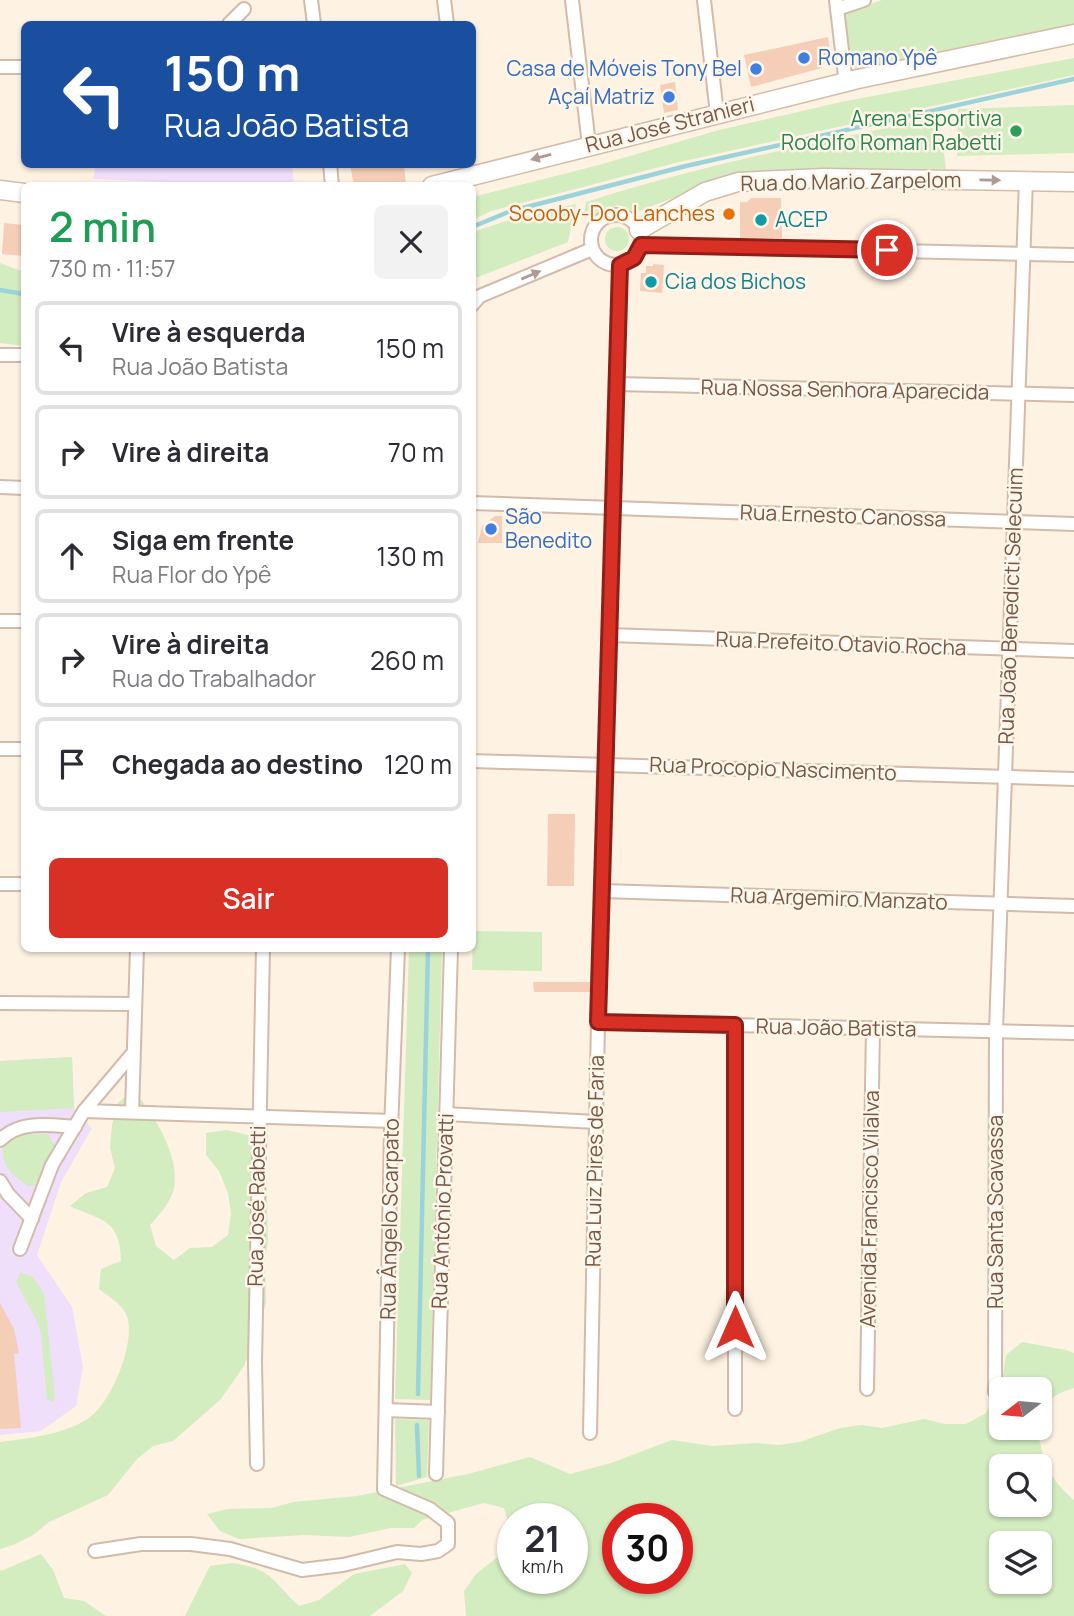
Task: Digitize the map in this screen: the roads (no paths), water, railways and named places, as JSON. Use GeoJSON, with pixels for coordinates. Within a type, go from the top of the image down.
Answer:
{"type":"FeatureCollection","features":[{"type":"Feature","properties":{"kind":"street"},"geometry":{"type":"LineString","coordinates":[[312,0],[314,21]]}},
{"type":"Feature","properties":{"kind":"street"},"geometry":{"type":"LineString","coordinates":[[444,0],[447,21]]}},
{"type":"Feature","properties":{"kind":"street"},"geometry":{"type":"LineString","coordinates":[[572,0],[589,145]]}},
{"type":"Feature","properties":{"kind":"street"},"geometry":{"type":"LineString","coordinates":[[704,0],[717,114]]}},
{"type":"Feature","properties":{"kind":"street"},"geometry":{"type":"LineString","coordinates":[[846,84],[836,5],[864,0]]}},
{"type":"Feature","properties":{"kind":"street"},"geometry":{"type":"LineString","coordinates":[[232,21],[244,9]]}},
{"type":"Feature","properties":{"kind":"street","name":"Rua José Stranieri"},"geometry":{"type":"LineString","coordinates":[[441,182],[466,171],[589,145],[858,79],[1074,34]]}},
{"type":"Feature","properties":{"kind":"street"},"geometry":{"type":"LineString","coordinates":[[0,67],[21,67]]}},
{"type":"Feature","properties":{"kind":"street","name":"Rua do Mario Zarpelom"},"geometry":{"type":"LineString","coordinates":[[640,237],[705,192],[738,182],[824,178],[1074,182]]}},
{"type":"Feature","properties":{"kind":"street","name":"Rua João Benedicti Selecuim"},"geometry":{"type":"LineString","coordinates":[[996,1031],[1026,180]]}},
{"type":"Feature","properties":{"kind":"street"},"geometry":{"type":"LineString","coordinates":[[0,190],[21,192]]}},
{"type":"Feature","properties":{"kind":"street"},"geometry":{"type":"LineString","coordinates":[[614,215],[629,218],[640,237],[634,258],[620,265],[607,264],[592,249],[592,234],[600,221],[614,215]]}},
{"type":"Feature","properties":{"kind":"street"},"geometry":{"type":"LineString","coordinates":[[640,237],[1074,255]]}},
{"type":"Feature","properties":{"kind":"street"},"geometry":{"type":"LineString","coordinates":[[476,300],[480,296],[592,249]]}},
{"type":"Feature","properties":{"kind":"street","name":"Rua Luiz Pires de Faria"},"geometry":{"type":"LineString","coordinates":[[590,1433],[598,1022],[620,265]]}},
{"type":"Feature","properties":{"kind":"street"},"geometry":{"type":"LineString","coordinates":[[0,355],[21,355]]}},
{"type":"Feature","properties":{"kind":"street","name":"Rua Nossa Senhora Aparecida"},"geometry":{"type":"LineString","coordinates":[[617,384],[1074,395]]}},
{"type":"Feature","properties":{"kind":"street"},"geometry":{"type":"LineString","coordinates":[[0,487],[21,488]]}},
{"type":"Feature","properties":{"kind":"street","name":"Rua Ernesto Canossa"},"geometry":{"type":"LineString","coordinates":[[476,503],[1074,524]]}},
{"type":"Feature","properties":{"kind":"street"},"geometry":{"type":"LineString","coordinates":[[0,621],[21,621]]}},
{"type":"Feature","properties":{"kind":"street","name":"Rua Prefeito Otavio Rocha"},"geometry":{"type":"LineString","coordinates":[[609,635],[1074,651]]}},
{"type":"Feature","properties":{"kind":"street"},"geometry":{"type":"LineString","coordinates":[[0,749],[21,749]]}},
{"type":"Feature","properties":{"kind":"street","name":"Rua Procopio Nascimento"},"geometry":{"type":"LineString","coordinates":[[476,761],[1074,779]]}},
{"type":"Feature","properties":{"kind":"street"},"geometry":{"type":"LineString","coordinates":[[0,884],[21,884]]}},
{"type":"Feature","properties":{"kind":"street","name":"Rua Argemiro Manzato"},"geometry":{"type":"LineString","coordinates":[[603,891],[1074,906]]}},
{"type":"Feature","properties":{"kind":"street"},"geometry":{"type":"LineString","coordinates":[[132,1112],[136,952]]}},
{"type":"Feature","properties":{"kind":"street","name":"Rua José Rabetti"},"geometry":{"type":"LineString","coordinates":[[257,1464],[255,1362],[263,952]]}},
{"type":"Feature","properties":{"kind":"street","name":"Rua Ângelo Scarpato"},"geometry":{"type":"LineString","coordinates":[[95,1551],[141,1544],[191,1544],[230,1549],[302,1570],[343,1565],[397,1552],[421,1554],[438,1551],[449,1544],[448,1524],[430,1509],[384,1489],[398,952]]}},
{"type":"Feature","properties":{"kind":"street","name":"Rua Antônio Provatti"},"geometry":{"type":"LineString","coordinates":[[436,1474],[451,952]]}},
{"type":"Feature","properties":{"kind":"street"},"geometry":{"type":"LineString","coordinates":[[0,1003],[135,1004]]}},
{"type":"Feature","properties":{"kind":"street","name":"Rua João Batista"},"geometry":{"type":"LineString","coordinates":[[598,1022],[1074,1033]]}},
{"type":"Feature","properties":{"kind":"street"},"geometry":{"type":"LineString","coordinates":[[735,1025],[735,1409]]}},
{"type":"Feature","properties":{"kind":"street","name":"Avenida Francisco Vilalva"},"geometry":{"type":"LineString","coordinates":[[867,1389],[873,1028]]}},
{"type":"Feature","properties":{"kind":"street","name":"Rua Santa Scavassa"},"geometry":{"type":"LineString","coordinates":[[995,1377],[996,1031]]}},
{"type":"Feature","properties":{"kind":"street"},"geometry":{"type":"LineString","coordinates":[[20,1250],[52,1165],[84,1111],[133,1053]]}},
{"type":"Feature","properties":{"kind":"street"},"geometry":{"type":"LineString","coordinates":[[84,1111],[392,1122]]}},
{"type":"Feature","properties":{"kind":"street"},"geometry":{"type":"LineString","coordinates":[[446,1114],[596,1122]]}},
{"type":"Feature","properties":{"kind":"street"},"geometry":{"type":"LineString","coordinates":[[0,1140],[8,1132],[23,1126],[75,1127]]}},
{"type":"Feature","properties":{"kind":"street"},"geometry":{"type":"LineString","coordinates":[[0,1181],[8,1194],[32,1219]]}},
{"type":"Feature","properties":{"kind":"street"},"geometry":{"type":"LineString","coordinates":[[386,1410],[438,1412]]}},
{"type":"Feature","properties":{"kind":"waterway"},"geometry":{"type":"LineString","coordinates":[[476,225],[511,211],[686,166],[1074,79]]}},
{"type":"Feature","properties":{"kind":"waterway"},"geometry":{"type":"LineString","coordinates":[[0,290],[21,294]]}},
{"type":"Feature","properties":{"kind":"waterway"},"geometry":{"type":"LineString","coordinates":[[418,1394],[428,952]]}},
{"type":"Feature","properties":{"kind":"waterway"},"geometry":{"type":"LineString","coordinates":[[417,1425],[419,1476]]}},
{"type":"Feature","properties":{"kind":"place","name":"Romano Ypê"},"geometry":{"type":"Point","coordinates":[804,58]}},
{"type":"Feature","properties":{"kind":"place","name":"Casa de Móveis Tony Bel"},"geometry":{"type":"Point","coordinates":[756,69]}},
{"type":"Feature","properties":{"kind":"place","name":"Açaí Matriz"},"geometry":{"type":"Point","coordinates":[669,97]}},
{"type":"Feature","properties":{"kind":"place","name":"Arena Esportiva Rodolfo Roman Rabetti"},"geometry":{"type":"Point","coordinates":[1016,131]}},
{"type":"Feature","properties":{"kind":"place","name":"Scooby-Doo Lanches"},"geometry":{"type":"Point","coordinates":[729,214]}},
{"type":"Feature","properties":{"kind":"place","name":"ACEP"},"geometry":{"type":"Point","coordinates":[761,220]}},
{"type":"Feature","properties":{"kind":"place","name":"Cia dos Bichos"},"geometry":{"type":"Point","coordinates":[651,282]}},
{"type":"Feature","properties":{"kind":"place","name":"São Benedito"},"geometry":{"type":"Point","coordinates":[491,529]}}]}
